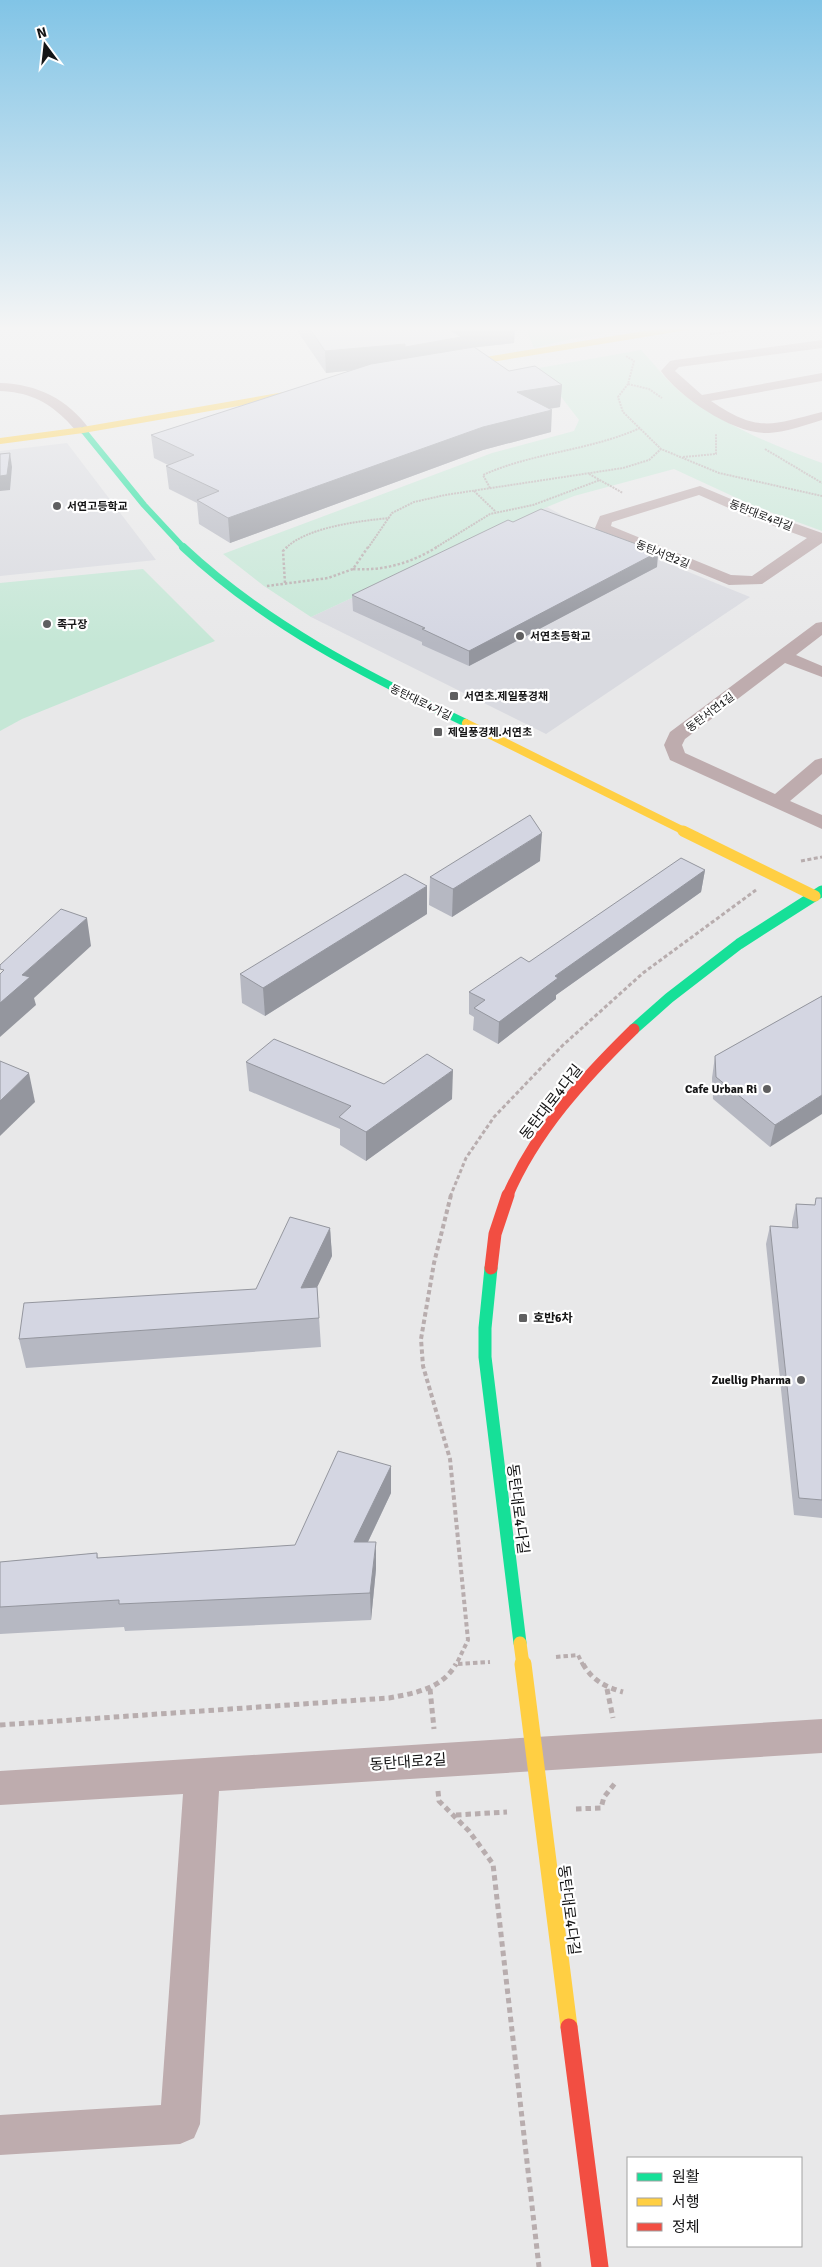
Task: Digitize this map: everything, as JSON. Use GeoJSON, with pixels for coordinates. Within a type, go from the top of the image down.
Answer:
{"type":"FeatureCollection","features":[{"type":"Feature","properties":{"kind":"street"},"geometry":{"type":"LineString","coordinates":[[0,441],[69,432]]}},
{"type":"Feature","properties":{"kind":"street","name":"동탄대로4가길"},"geometry":{"type":"LineString","coordinates":[[84,432],[165,530],[200,562],[241,595],[307,639],[410,697],[818,894]]}},
{"type":"Feature","properties":{"kind":"street","name":"동탄서연2길"},"geometry":{"type":"LineString","coordinates":[[700,490],[604,518],[603,528],[729,580],[756,581],[820,537]]}},
{"type":"Feature","properties":{"kind":"street","name":"동탄대로4라길"},"geometry":{"type":"LineString","coordinates":[[700,490],[752,513],[820,537]]}},
{"type":"Feature","properties":{"kind":"street","name":"동탄서연1길"},"geometry":{"type":"LineString","coordinates":[[822,627],[678,736],[673,745],[677,756],[822,823]]}},
{"type":"Feature","properties":{"kind":"street"},"geometry":{"type":"LineString","coordinates":[[784,656],[822,672]]}},
{"type":"Feature","properties":{"kind":"street"},"geometry":{"type":"LineString","coordinates":[[777,802],[822,764]]}},
{"type":"Feature","properties":{"kind":"street","name":"동탄대로4다길"},"geometry":{"type":"LineString","coordinates":[[600,2267],[490,1414],[484,1339],[498,1219],[523,1165],[539,1137],[598,1066],[631,1032],[738,944],[818,894]]}},
{"type":"Feature","properties":{"kind":"street","name":"동탄대로2길"},"geometry":{"type":"LineString","coordinates":[[0,1788],[534,1754],[820,1742]]}},
{"type":"Feature","properties":{"kind":"street"},"geometry":{"type":"LineString","coordinates":[[0,2135],[180,2124],[202,1775]]}},
{"type":"Feature","properties":{"kind":"path"},"geometry":{"type":"LineString","coordinates":[[490,488],[483,478],[483,475],[488,472],[516,461],[613,440],[631,432]]}},
{"type":"Feature","properties":{"kind":"path"},"geometry":{"type":"LineString","coordinates":[[644,432],[661,449],[719,473],[778,488],[822,496]]}},
{"type":"Feature","properties":{"kind":"path"},"geometry":{"type":"LineString","coordinates":[[682,458],[716,454],[716,434]]}},
{"type":"Feature","properties":{"kind":"path"},"geometry":{"type":"LineString","coordinates":[[353,569],[392,513],[414,502],[642,463],[656,456],[661,449]]}},
{"type":"Feature","properties":{"kind":"path"},"geometry":{"type":"LineString","coordinates":[[588,473],[646,505]]}},
{"type":"Feature","properties":{"kind":"path"},"geometry":{"type":"LineString","coordinates":[[264,586],[328,578],[353,569],[368,570],[395,566],[420,557],[496,512],[533,505],[600,480]]}},
{"type":"Feature","properties":{"kind":"path"},"geometry":{"type":"LineString","coordinates":[[473,491],[496,512]]}},
{"type":"Feature","properties":{"kind":"path"},"geometry":{"type":"LineString","coordinates":[[285,583],[283,551],[291,543],[353,522],[389,518]]}},
{"type":"Feature","properties":{"kind":"path"},"geometry":{"type":"LineString","coordinates":[[0,1725],[389,1698],[430,1689],[446,1678],[458,1664],[468,1640],[450,1459],[423,1366],[421,1339],[434,1263],[451,1194],[466,1158],[494,1117],[562,1046],[643,973],[695,933],[755,893],[756,888]]}},
{"type":"Feature","properties":{"kind":"path"},"geometry":{"type":"LineString","coordinates":[[578,1655],[584,1668],[593,1679],[607,1689],[623,1692]]}},
{"type":"Feature","properties":{"kind":"path"},"geometry":{"type":"LineString","coordinates":[[601,1808],[604,1797],[618,1780]]}},
{"type":"Feature","properties":{"kind":"path"},"geometry":{"type":"LineString","coordinates":[[455,1815],[478,1839],[493,1864],[539,2267]]}},
{"type":"Feature","properties":{"kind":"shaded area","name":"서연고등학교"},"geometry":{"type":"Polygon","coordinates":[[[67,443],[156,560],[0,576],[0,451],[67,443]]]}},
{"type":"Feature","properties":{"kind":"shaded area","name":"서연초등학교"},"geometry":{"type":"Polygon","coordinates":[[[547,507],[580,525],[632,549],[750,597],[546,734],[311,617],[547,507]]]}},
{"type":"Feature","properties":{"kind":"green space"},"geometry":{"type":"Polygon","coordinates":[[[571,432],[746,432],[822,463],[822,531],[754,506],[674,469],[574,496],[547,507],[311,617],[264,586],[223,554],[492,453],[571,432]]]}},
{"type":"Feature","properties":{"kind":"green space"},"geometry":{"type":"Polygon","coordinates":[[[143,569],[215,641],[22,719],[0,731],[0,583],[143,569]]]}},
{"type":"Feature","properties":{"kind":"building"},"geometry":{"type":"Polygon","coordinates":[[[161,432],[470,432],[228,518],[197,500],[219,491],[166,466],[194,455],[151,435],[161,432]]]}},
{"type":"Feature","properties":{"kind":"building"},"geometry":{"type":"Polygon","coordinates":[[[10,453],[7,475],[0,476],[0,454],[10,453]]]}},
{"type":"Feature","properties":{"kind":"building"},"geometry":{"type":"Polygon","coordinates":[[[541,509],[658,552],[469,651],[422,629],[425,628],[352,595],[508,520],[513,522],[541,509]]]}},
{"type":"Feature","properties":{"kind":"building"},"geometry":{"type":"Polygon","coordinates":[[[530,815],[542,833],[453,889],[430,877],[530,815]]]}},
{"type":"Feature","properties":{"kind":"building"},"geometry":{"type":"Polygon","coordinates":[[[681,858],[705,870],[555,976],[558,978],[499,1022],[474,1008],[485,1000],[469,992],[521,957],[529,962],[681,858]]]}},
{"type":"Feature","properties":{"kind":"building"},"geometry":{"type":"Polygon","coordinates":[[[405,874],[427,886],[263,988],[240,974],[405,874]]]}},
{"type":"Feature","properties":{"kind":"building"},"geometry":{"type":"Polygon","coordinates":[[[61,909],[87,918],[22,975],[30,977],[0,1003],[0,974],[4,970],[0,969],[0,965],[61,909]]]}},
{"type":"Feature","properties":{"kind":"building","name":"Cafe Urban Ri"},"geometry":{"type":"Polygon","coordinates":[[[822,996],[822,1095],[775,1125],[716,1077],[715,1056],[822,996]]]}},
{"type":"Feature","properties":{"kind":"building"},"geometry":{"type":"Polygon","coordinates":[[[274,1039],[384,1084],[427,1054],[453,1070],[366,1132],[339,1117],[351,1106],[246,1062],[274,1039]]]}},
{"type":"Feature","properties":{"kind":"building"},"geometry":{"type":"Polygon","coordinates":[[[0,1061],[29,1073],[0,1101],[0,1061]]]}},
{"type":"Feature","properties":{"kind":"building","name":"Zuellig Pharma"},"geometry":{"type":"Polygon","coordinates":[[[816,1198],[822,1198],[822,1500],[799,1498],[770,1226],[798,1228],[796,1204],[815,1205],[816,1198]]]}},
{"type":"Feature","properties":{"kind":"building"},"geometry":{"type":"Polygon","coordinates":[[[290,1217],[330,1228],[301,1288],[317,1287],[319,1318],[19,1339],[24,1303],[256,1289],[290,1217]]]}},
{"type":"Feature","properties":{"kind":"building"},"geometry":{"type":"Polygon","coordinates":[[[338,1451],[391,1466],[354,1542],[376,1542],[370,1593],[119,1604],[119,1600],[0,1607],[0,1562],[97,1553],[97,1558],[295,1545],[338,1451]]]}},
{"type":"Feature","properties":{"kind":"traffic: fast"},"geometry":{"type":"LineString","coordinates":[[84,432],[132,491],[170,534],[215,575],[248,601],[282,624],[354,667],[466,723]]}},
{"type":"Feature","properties":{"kind":"traffic: fast"},"geometry":{"type":"LineString","coordinates":[[634,1029],[669,998],[739,944],[822,891]]}},
{"type":"Feature","properties":{"kind":"traffic: fast"},"geometry":{"type":"LineString","coordinates":[[491,1268],[485,1328],[485,1357],[520,1643]]}},
{"type":"Feature","properties":{"kind":"traffic: slow"},"geometry":{"type":"LineString","coordinates":[[0,441],[69,432]]}},
{"type":"Feature","properties":{"kind":"traffic: slow"},"geometry":{"type":"LineString","coordinates":[[466,723],[815,896]]}},
{"type":"Feature","properties":{"kind":"traffic: slow"},"geometry":{"type":"LineString","coordinates":[[520,1643],[569,2027]]}},
{"type":"Feature","properties":{"kind":"traffic: jam"},"geometry":{"type":"LineString","coordinates":[[491,1268],[496,1228],[508,1195],[536,1142],[572,1094],[634,1029]]}},
{"type":"Feature","properties":{"kind":"traffic: jam"},"geometry":{"type":"LineString","coordinates":[[569,2027],[600,2267]]}},
{"type":"Feature","properties":{"kind":"place","name":"서연고등학교"},"geometry":{"type":"Point","coordinates":[57,506]}},
{"type":"Feature","properties":{"kind":"place","name":"족구장"},"geometry":{"type":"Point","coordinates":[47,624]}},
{"type":"Feature","properties":{"kind":"place","name":"서연초등학교"},"geometry":{"type":"Point","coordinates":[520,636]}},
{"type":"Feature","properties":{"kind":"place","name":"서연초.제일풍경채"},"geometry":{"type":"Point","coordinates":[454,696]}},
{"type":"Feature","properties":{"kind":"place","name":"제일풍경체.서연초"},"geometry":{"type":"Point","coordinates":[438,732]}},
{"type":"Feature","properties":{"kind":"place","name":"Cafe Urban Ri"},"geometry":{"type":"Point","coordinates":[767,1089]}},
{"type":"Feature","properties":{"kind":"place","name":"호반6차"},"geometry":{"type":"Point","coordinates":[523,1318]}},
{"type":"Feature","properties":{"kind":"place","name":"Zuellig Pharma"},"geometry":{"type":"Point","coordinates":[801,1380]}}]}
